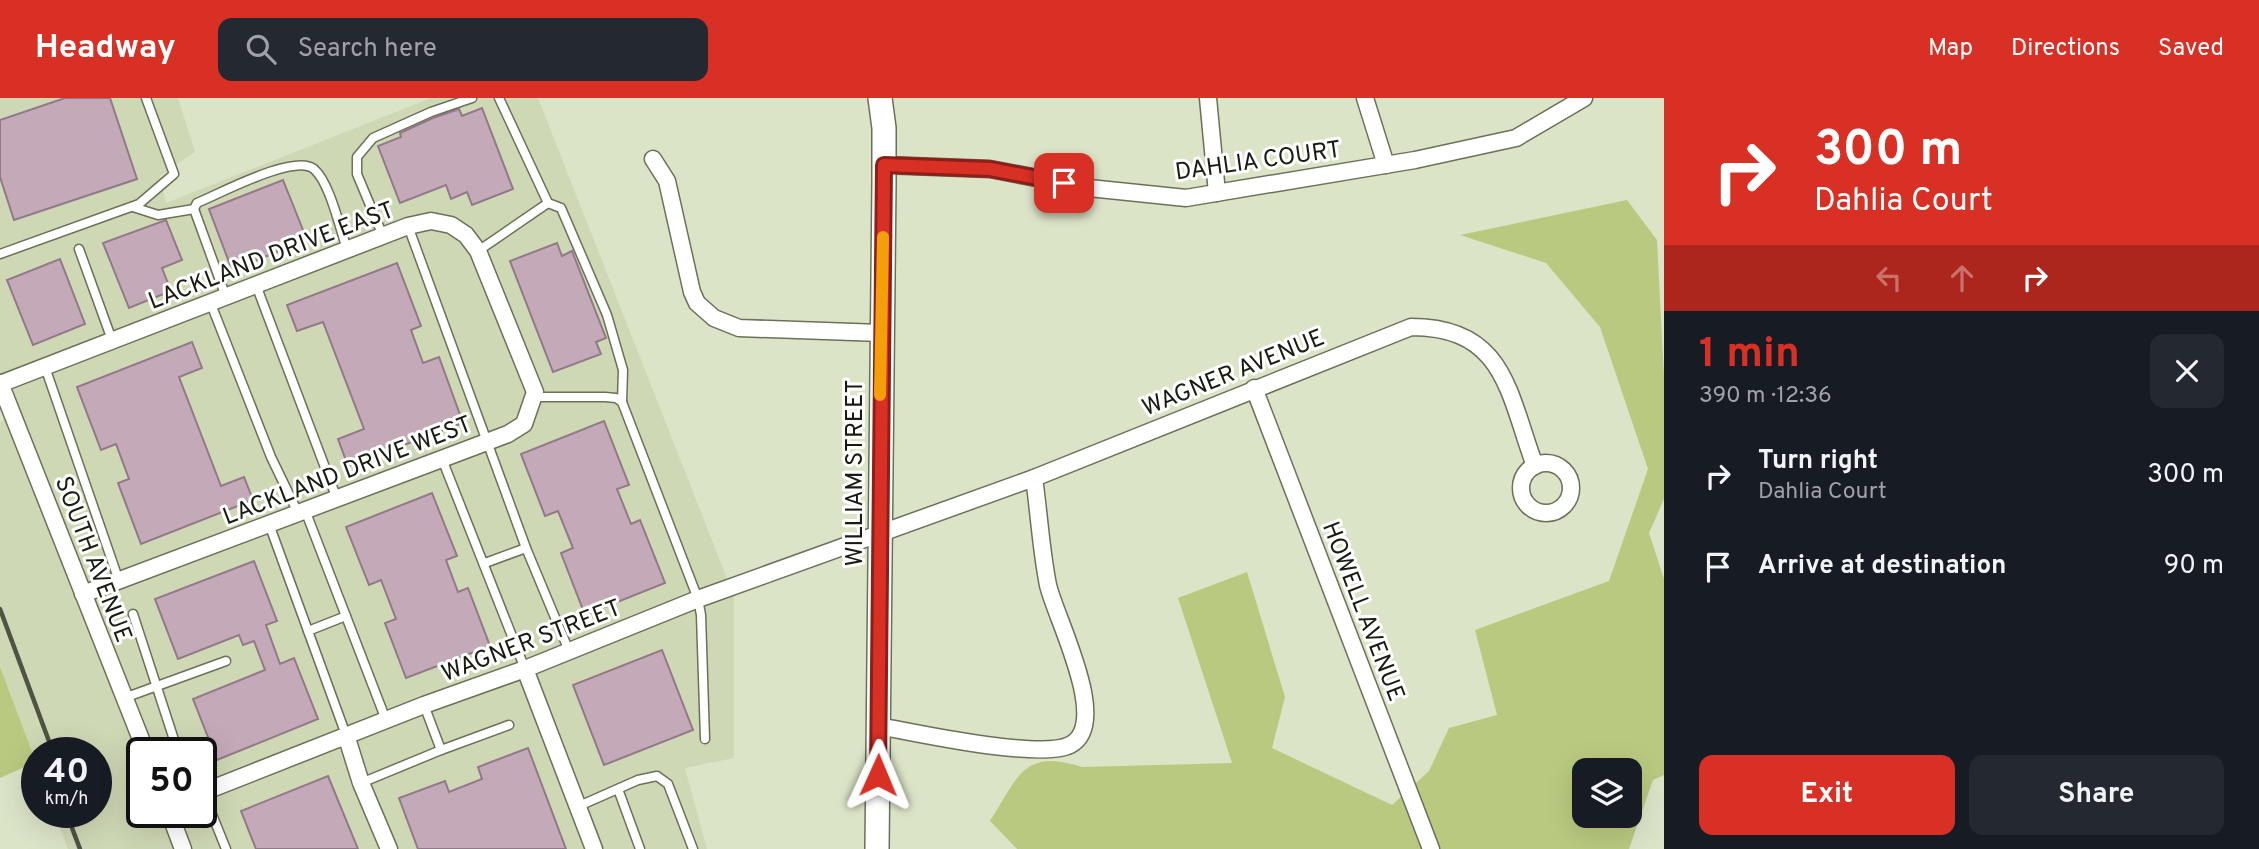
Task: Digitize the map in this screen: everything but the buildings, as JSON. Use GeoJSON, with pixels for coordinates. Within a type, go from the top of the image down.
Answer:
{"type":"FeatureCollection","features":[{"type":"Feature","properties":{"kind":"main road","name":"WILLIAM STREET"},"geometry":{"type":"LineString","coordinates":[[877,849],[884,165],[880,98]]}},
{"type":"Feature","properties":{"kind":"street"},"geometry":{"type":"LineString","coordinates":[[1208,98],[1217,193]]}},
{"type":"Feature","properties":{"kind":"street"},"geometry":{"type":"LineString","coordinates":[[1365,98],[1386,165]]}},
{"type":"Feature","properties":{"kind":"street","name":"DAHLIA COURT"},"geometry":{"type":"LineString","coordinates":[[884,165],[990,169],[1089,188],[1186,198],[1386,165],[1516,138],[1584,98]]}},
{"type":"Feature","properties":{"kind":"street"},"geometry":{"type":"LineString","coordinates":[[653,159],[667,181],[692,292],[697,303],[714,318],[738,328],[881,333]]}},
{"type":"Feature","properties":{"kind":"street","name":"LACKLAND DRIVE EAST"},"geometry":{"type":"LineString","coordinates":[[0,383],[408,226],[431,221],[450,225],[466,235],[478,251],[535,392],[533,397]]}},
{"type":"Feature","properties":{"kind":"street","name":"WAGNER AVENUE"},"geometry":{"type":"LineString","coordinates":[[879,533],[1034,478],[1411,327],[1436,327],[1464,337],[1485,349],[1498,368],[1535,466]]}},
{"type":"Feature","properties":{"kind":"street","name":"SOUTH AVENUE"},"geometry":{"type":"LineString","coordinates":[[0,383],[140,737]]}},
{"type":"Feature","properties":{"kind":"street","name":"HOWELL AVENUE"},"geometry":{"type":"LineString","coordinates":[[1254,388],[1430,849]]}},
{"type":"Feature","properties":{"kind":"street","name":"LACKLAND DRIVE WEST"},"geometry":{"type":"LineString","coordinates":[[83,594],[509,434],[524,424],[533,397]]}},
{"type":"Feature","properties":{"kind":"street"},"geometry":{"type":"LineString","coordinates":[[879,726],[1015,748],[1048,749],[1072,744],[1081,730],[1085,716],[1084,687],[1047,583],[1034,478]]}},
{"type":"Feature","properties":{"kind":"street","name":"WAGNER STREET"},"geometry":{"type":"LineString","coordinates":[[217,787],[424,705],[525,669],[698,599],[879,533]]}},
{"type":"Feature","properties":{"kind":"street"},"geometry":{"type":"LineString","coordinates":[[525,669],[594,849]]}},
{"type":"Feature","properties":{"kind":"street"},"geometry":{"type":"LineString","coordinates":[[346,735],[361,783],[389,849]]}},
{"type":"Feature","properties":{"kind":"street"},"geometry":{"type":"LineString","coordinates":[[175,828],[183,849]]}},
{"type":"Feature","properties":{"kind":"lane"},"geometry":{"type":"LineString","coordinates":[[0,254],[133,207],[174,174],[146,98]]}},
{"type":"Feature","properties":{"kind":"lane"},"geometry":{"type":"LineString","coordinates":[[383,236],[357,174],[356,157],[373,138],[431,112],[472,98]]}},
{"type":"Feature","properties":{"kind":"lane"},"geometry":{"type":"LineString","coordinates":[[499,98],[548,203],[561,208],[607,315],[623,370],[622,402],[698,599],[701,615],[705,739]]}},
{"type":"Feature","properties":{"kind":"lane"},"geometry":{"type":"LineString","coordinates":[[348,250],[320,175],[303,163],[290,165],[250,181],[197,204],[194,209],[218,300],[271,457],[302,512],[386,720]]}},
{"type":"Feature","properties":{"kind":"lane"},"geometry":{"type":"LineString","coordinates":[[478,251],[548,203]]}},
{"type":"Feature","properties":{"kind":"lane"},"geometry":{"type":"LineString","coordinates":[[133,207],[158,215],[194,209]]}},
{"type":"Feature","properties":{"kind":"lane"},"geometry":{"type":"LineString","coordinates":[[408,226],[526,548],[569,651]]}},
{"type":"Feature","properties":{"kind":"lane"},"geometry":{"type":"LineString","coordinates":[[79,249],[112,340]]}},
{"type":"Feature","properties":{"kind":"lane"},"geometry":{"type":"LineString","coordinates":[[256,285],[337,499]]}},
{"type":"Feature","properties":{"kind":"lane"},"geometry":{"type":"LineString","coordinates":[[45,367],[119,581]]}},
{"type":"Feature","properties":{"kind":"lane"},"geometry":{"type":"LineString","coordinates":[[533,397],[605,397],[616,398],[622,402]]}},
{"type":"Feature","properties":{"kind":"lane"},"geometry":{"type":"LineString","coordinates":[[442,459],[525,669]]}},
{"type":"Feature","properties":{"kind":"lane"},"geometry":{"type":"LineString","coordinates":[[268,524],[346,735]]}},
{"type":"Feature","properties":{"kind":"lane"},"geometry":{"type":"LineString","coordinates":[[485,563],[526,548]]}},
{"type":"Feature","properties":{"kind":"lane"},"geometry":{"type":"LineString","coordinates":[[133,614],[173,737]]}},
{"type":"Feature","properties":{"kind":"lane"},"geometry":{"type":"LineString","coordinates":[[308,631],[346,616]]}},
{"type":"Feature","properties":{"kind":"lane"},"geometry":{"type":"LineString","coordinates":[[124,698],[226,661]]}},
{"type":"Feature","properties":{"kind":"lane"},"geometry":{"type":"LineString","coordinates":[[424,705],[441,750]]}},
{"type":"Feature","properties":{"kind":"lane"},"geometry":{"type":"LineString","coordinates":[[361,783],[509,725]]}},
{"type":"Feature","properties":{"kind":"lane"},"geometry":{"type":"LineString","coordinates":[[579,806],[620,793],[638,780],[657,776],[668,785],[693,849]]}},
{"type":"Feature","properties":{"kind":"lane"},"geometry":{"type":"LineString","coordinates":[[620,793],[640,849]]}},
{"type":"Feature","properties":{"kind":"lane"},"geometry":{"type":"LineString","coordinates":[[217,828],[226,849]]}},
{"type":"Feature","properties":{"kind":"shaded area"},"geometry":{"type":"Polygon","coordinates":[[[0,98],[178,98],[195,152],[160,176],[166,203],[431,98],[538,98],[734,596],[734,758],[685,768],[707,849],[68,849],[60,828],[112,828],[112,737],[26,737],[0,667],[0,423],[13,410],[0,377],[0,98]]]}},
{"type":"Feature","properties":{"kind":"green space"},"geometry":{"type":"Polygon","coordinates":[[[1627,200],[1657,240],[1664,377],[1664,499],[1649,533],[1664,579],[1664,775],[1653,780],[1642,812],[1642,758],[1572,758],[1572,828],[1636,828],[1629,849],[1017,849],[990,821],[1016,780],[1024,770],[1034,764],[1047,761],[1082,767],[1232,763],[1178,598],[1247,572],[1285,697],[1272,748],[1392,805],[1429,771],[1449,728],[1497,715],[1475,630],[1609,581],[1648,469],[1600,327],[1546,263],[1460,235],[1627,200]]]}},
{"type":"Feature","properties":{"kind":"green space"},"geometry":{"type":"Polygon","coordinates":[[[0,667],[27,737],[21,737],[21,769],[0,778],[0,667]]]}},
{"type":"Feature","properties":{"kind":"railway"},"geometry":{"type":"LineString","coordinates":[[0,609],[47,737]]}},
{"type":"Feature","properties":{"kind":"railway"},"geometry":{"type":"LineString","coordinates":[[72,828],[80,849]]}},
{"type":"Feature","properties":{"kind":"slow traffic"},"geometry":{"type":"LineString","coordinates":[[880,395],[883,237]]}},
{"type":"Feature","properties":{"kind":"route"},"geometry":{"type":"LineString","coordinates":[[878,775],[884,165],[990,169],[1064,183]]}}]}
